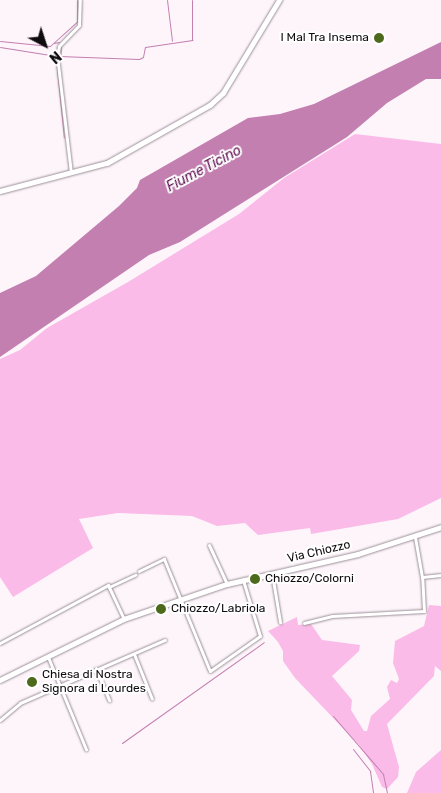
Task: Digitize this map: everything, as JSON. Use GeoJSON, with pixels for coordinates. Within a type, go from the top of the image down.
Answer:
{"type":"FeatureCollection","features":[{"type":"Feature","properties":{"kind":"street"},"geometry":{"type":"LineString","coordinates":[[71,173],[57,55],[64,39],[79,25],[80,0]]}},
{"type":"Feature","properties":{"kind":"street"},"geometry":{"type":"LineString","coordinates":[[0,191],[71,173],[119,158],[210,106],[223,93],[279,0]]}},
{"type":"Feature","properties":{"kind":"street","name":"Via Chiozzo"},"geometry":{"type":"LineString","coordinates":[[0,680],[124,619],[227,584],[415,537],[441,527]]}},
{"type":"Feature","properties":{"kind":"street"},"geometry":{"type":"LineString","coordinates":[[304,622],[332,616],[424,611],[422,577],[415,537]]}},
{"type":"Feature","properties":{"kind":"street"},"geometry":{"type":"LineString","coordinates":[[210,545],[227,584]]}},
{"type":"Feature","properties":{"kind":"street"},"geometry":{"type":"LineString","coordinates":[[139,571],[164,559],[207,666],[214,671],[258,640],[259,632],[243,580]]}},
{"type":"Feature","properties":{"kind":"street"},"geometry":{"type":"LineString","coordinates":[[272,573],[280,622]]}},
{"type":"Feature","properties":{"kind":"street"},"geometry":{"type":"LineString","coordinates":[[0,643],[136,575]]}},
{"type":"Feature","properties":{"kind":"street"},"geometry":{"type":"LineString","coordinates":[[422,577],[441,575]]}},
{"type":"Feature","properties":{"kind":"street"},"geometry":{"type":"LineString","coordinates":[[109,587],[124,619]]}},
{"type":"Feature","properties":{"kind":"street"},"geometry":{"type":"LineString","coordinates":[[0,720],[20,703],[165,640]]}},
{"type":"Feature","properties":{"kind":"street"},"geometry":{"type":"LineString","coordinates":[[134,654],[152,699]]}},
{"type":"Feature","properties":{"kind":"street"},"geometry":{"type":"LineString","coordinates":[[48,657],[86,749]]}},
{"type":"Feature","properties":{"kind":"street"},"geometry":{"type":"LineString","coordinates":[[96,669],[109,700]]}},
{"type":"Feature","properties":{"kind":"shaded area"},"geometry":{"type":"Polygon","coordinates":[[[355,134],[441,144],[441,498],[398,519],[311,534],[310,528],[258,535],[245,523],[217,526],[192,516],[118,513],[79,519],[93,548],[13,597],[0,577],[0,359],[20,350],[47,328],[128,282],[239,214],[284,178],[355,134]]]}},
{"type":"Feature","properties":{"kind":"shaded area"},"geometry":{"type":"Polygon","coordinates":[[[429,605],[441,606],[441,671],[435,666],[434,676],[387,724],[399,767],[398,777],[387,789],[382,787],[372,764],[359,745],[295,678],[283,661],[283,651],[278,642],[268,631],[297,617],[298,625],[311,624],[322,640],[360,645],[359,651],[332,676],[352,700],[351,710],[364,731],[367,731],[371,716],[390,699],[387,687],[391,680],[397,683],[399,679],[393,663],[395,641],[424,626],[429,605]]]}},
{"type":"Feature","properties":{"kind":"shaded area"},"geometry":{"type":"Polygon","coordinates":[[[441,750],[441,793],[407,793],[416,772],[441,750]]]}},
{"type":"Feature","properties":{"kind":"water","name":"Fiume Ticino"},"geometry":{"type":"Polygon","coordinates":[[[441,42],[441,79],[426,79],[387,103],[347,137],[180,242],[149,255],[0,357],[0,293],[36,276],[119,206],[137,188],[140,180],[248,118],[280,114],[314,104],[441,42]]]}},
{"type":"Feature","properties":{"kind":"waterway"},"geometry":{"type":"LineString","coordinates":[[0,41],[50,46],[77,22],[77,0]]}},
{"type":"Feature","properties":{"kind":"waterway"},"geometry":{"type":"LineString","coordinates":[[167,0],[172,41]]}},
{"type":"Feature","properties":{"kind":"waterway"},"geometry":{"type":"LineString","coordinates":[[59,56],[139,59],[143,57],[145,47],[192,40],[192,0]]}},
{"type":"Feature","properties":{"kind":"waterway"},"geometry":{"type":"LineString","coordinates":[[54,43],[59,42]]}},
{"type":"Feature","properties":{"kind":"waterway"},"geometry":{"type":"LineString","coordinates":[[0,47],[56,56]]}},
{"type":"Feature","properties":{"kind":"waterway"},"geometry":{"type":"LineString","coordinates":[[60,61],[61,47]]}},
{"type":"Feature","properties":{"kind":"waterway"},"geometry":{"type":"LineString","coordinates":[[55,50],[64,138]]}},
{"type":"Feature","properties":{"kind":"waterway"},"geometry":{"type":"LineString","coordinates":[[122,743],[264,642]]}},
{"type":"Feature","properties":{"kind":"waterway"},"geometry":{"type":"LineString","coordinates":[[333,716],[383,774],[387,793]]}},
{"type":"Feature","properties":{"kind":"waterway"},"geometry":{"type":"LineString","coordinates":[[353,749],[370,771],[373,793]]}},
{"type":"Feature","properties":{"kind":"place","name":"I Mal Tra Insema"},"geometry":{"type":"Point","coordinates":[379,38]}},
{"type":"Feature","properties":{"kind":"place","name":"Chiozzo/Colorni"},"geometry":{"type":"Point","coordinates":[255,579]}},
{"type":"Feature","properties":{"kind":"place","name":"Chiozzo/Labriola"},"geometry":{"type":"Point","coordinates":[161,609]}},
{"type":"Feature","properties":{"kind":"place","name":"Chiesa di Nostra Signora di Lourdes"},"geometry":{"type":"Point","coordinates":[32,682]}}]}
